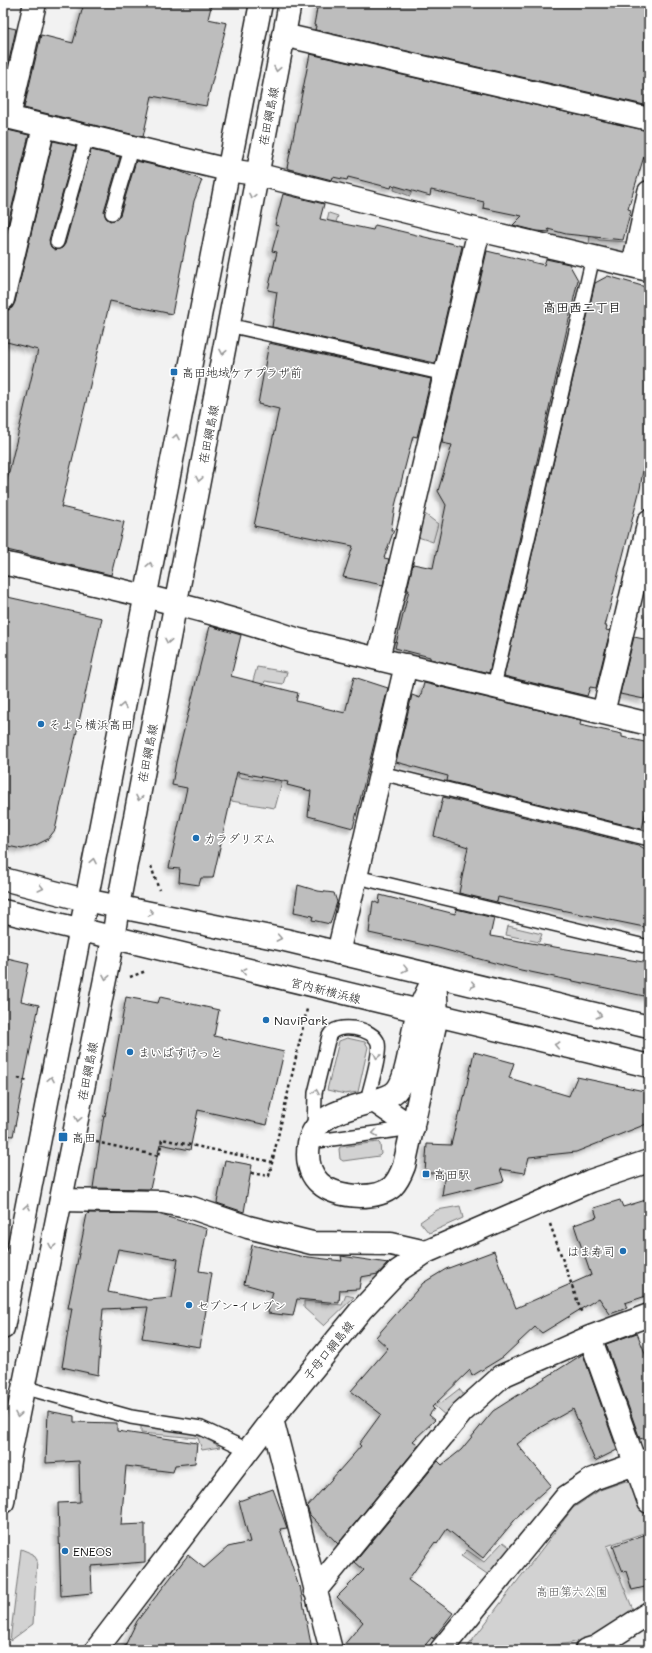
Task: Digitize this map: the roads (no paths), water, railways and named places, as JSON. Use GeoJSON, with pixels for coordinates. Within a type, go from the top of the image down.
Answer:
{"type":"FeatureCollection","features":[{"type":"Feature","properties":{"kind":"street"},"geometry":{"type":"LineString","coordinates":[[35,3],[6,116],[228,170],[256,174],[479,230],[641,268],[649,192]]}},
{"type":"Feature","properties":{"kind":"street"},"geometry":{"type":"LineString","coordinates":[[3,1328],[7,1286],[86,900],[144,596],[261,3]]}},
{"type":"Feature","properties":{"kind":"street","name":"荏田綱島線"},"geometry":{"type":"LineString","coordinates":[[3,1502],[23,1387],[113,939],[256,174],[290,3]]}},
{"type":"Feature","properties":{"kind":"street"},"geometry":{"type":"LineString","coordinates":[[283,34],[649,118]]}},
{"type":"Feature","properties":{"kind":"street"},"geometry":{"type":"LineString","coordinates":[[3,300],[44,126]]}},
{"type":"Feature","properties":{"kind":"street"},"geometry":{"type":"LineString","coordinates":[[378,659],[479,230]]}},
{"type":"Feature","properties":{"kind":"street"},"geometry":{"type":"LineString","coordinates":[[604,713],[646,549],[649,521]]}},
{"type":"Feature","properties":{"kind":"street"},"geometry":{"type":"LineString","coordinates":[[3,562],[176,603],[247,622],[299,640],[649,724]]}},
{"type":"Feature","properties":{"kind":"street"},"geometry":{"type":"LineString","coordinates":[[338,953],[406,666]]}},
{"type":"Feature","properties":{"kind":"street"},"geometry":{"type":"LineString","coordinates":[[3,878],[86,900],[285,940],[649,1027]]}},
{"type":"Feature","properties":{"kind":"street","name":"宮内新横浜線"},"geometry":{"type":"LineString","coordinates":[[3,912],[649,1066]]}},
{"type":"Feature","properties":{"kind":"street"},"geometry":{"type":"LineString","coordinates":[[428,1014],[402,1082],[392,1094],[331,1115],[321,1121],[312,1136],[308,1161],[313,1177],[327,1189],[343,1195],[368,1196],[380,1194],[391,1188],[400,1178],[413,1128],[428,1014],[435,976]]}},
{"type":"Feature","properties":{"kind":"street"},"geometry":{"type":"LineString","coordinates":[[370,1102],[413,1128]]}},
{"type":"Feature","properties":{"kind":"street","name":"子母口綱島線"},"geometry":{"type":"LineString","coordinates":[[96,1650],[272,1419],[361,1310],[384,1284],[398,1271],[426,1252],[590,1181],[649,1161]]}},
{"type":"Feature","properties":{"kind":"street"},"geometry":{"type":"LineString","coordinates":[[61,1200],[162,1202],[192,1208],[248,1227],[312,1243],[391,1244],[426,1252]]}},
{"type":"Feature","properties":{"kind":"street"},"geometry":{"type":"LineString","coordinates":[[315,1591],[462,1412],[502,1376],[537,1359],[587,1327],[649,1315]]}},
{"type":"Feature","properties":{"kind":"street"},"geometry":{"type":"LineString","coordinates":[[587,1327],[642,1462],[649,1502]]}},
{"type":"Feature","properties":{"kind":"street"},"geometry":{"type":"LineString","coordinates":[[272,1419],[315,1591],[332,1650]]}},
{"type":"Feature","properties":{"kind":"street"},"geometry":{"type":"LineString","coordinates":[[441,1650],[566,1497],[594,1479],[642,1462]]}},
{"type":"Feature","properties":{"kind":"street"},"geometry":{"type":"LineString","coordinates":[[586,1650],[596,1647],[649,1613]]}},
{"type":"Feature","properties":{"kind":"lane"},"geometry":{"type":"LineString","coordinates":[[57,242],[87,136]]}},
{"type":"Feature","properties":{"kind":"lane"},"geometry":{"type":"LineString","coordinates":[[112,213],[132,146]]}},
{"type":"Feature","properties":{"kind":"lane"},"geometry":{"type":"LineString","coordinates":[[494,686],[593,257]]}},
{"type":"Feature","properties":{"kind":"lane"},"geometry":{"type":"LineString","coordinates":[[228,325],[445,374]]}},
{"type":"Feature","properties":{"kind":"lane"},"geometry":{"type":"LineString","coordinates":[[381,773],[649,838]]}},
{"type":"Feature","properties":{"kind":"lane"},"geometry":{"type":"LineString","coordinates":[[357,878],[649,946]]}},
{"type":"Feature","properties":{"kind":"lane"},"geometry":{"type":"LineString","coordinates":[[370,1102],[379,1049],[377,1039],[369,1032],[346,1027],[331,1031],[315,1093],[312,1136],[413,1128]]}},
{"type":"Feature","properties":{"kind":"lane"},"geometry":{"type":"LineString","coordinates":[[23,1387],[131,1417],[201,1428],[248,1450]]}},
{"type":"Feature","properties":{"kind":"place","name":"高田地域ケアプラザ前"},"geometry":{"type":"Point","coordinates":[174,372]}},
{"type":"Feature","properties":{"kind":"place","name":"そよら横浜高田"},"geometry":{"type":"Point","coordinates":[41,724]}},
{"type":"Feature","properties":{"kind":"place","name":"カラダリズム"},"geometry":{"type":"Point","coordinates":[196,838]}},
{"type":"Feature","properties":{"kind":"place","name":"NaviPark"},"geometry":{"type":"Point","coordinates":[266,1020]}},
{"type":"Feature","properties":{"kind":"place","name":"まいばすけっと"},"geometry":{"type":"Point","coordinates":[130,1052]}},
{"type":"Feature","properties":{"kind":"place","name":"高田"},"geometry":{"type":"Point","coordinates":[63,1137]}},
{"type":"Feature","properties":{"kind":"place","name":"高田駅"},"geometry":{"type":"Point","coordinates":[426,1174]}},
{"type":"Feature","properties":{"kind":"place","name":"はま寿司"},"geometry":{"type":"Point","coordinates":[623,1251]}},
{"type":"Feature","properties":{"kind":"place","name":"セブン-イレブン"},"geometry":{"type":"Point","coordinates":[189,1305]}},
{"type":"Feature","properties":{"kind":"place","name":"ENEOS"},"geometry":{"type":"Point","coordinates":[65,1551]}},
{"type":"Feature","properties":{"kind":"district","name":"高田西二丁目"},"geometry":{"type":"Point","coordinates":[582,306]}},
{"type":"Feature","properties":{"kind":"park label","name":"高田第六公園"},"geometry":{"type":"Point","coordinates":[572,1591]}}]}
